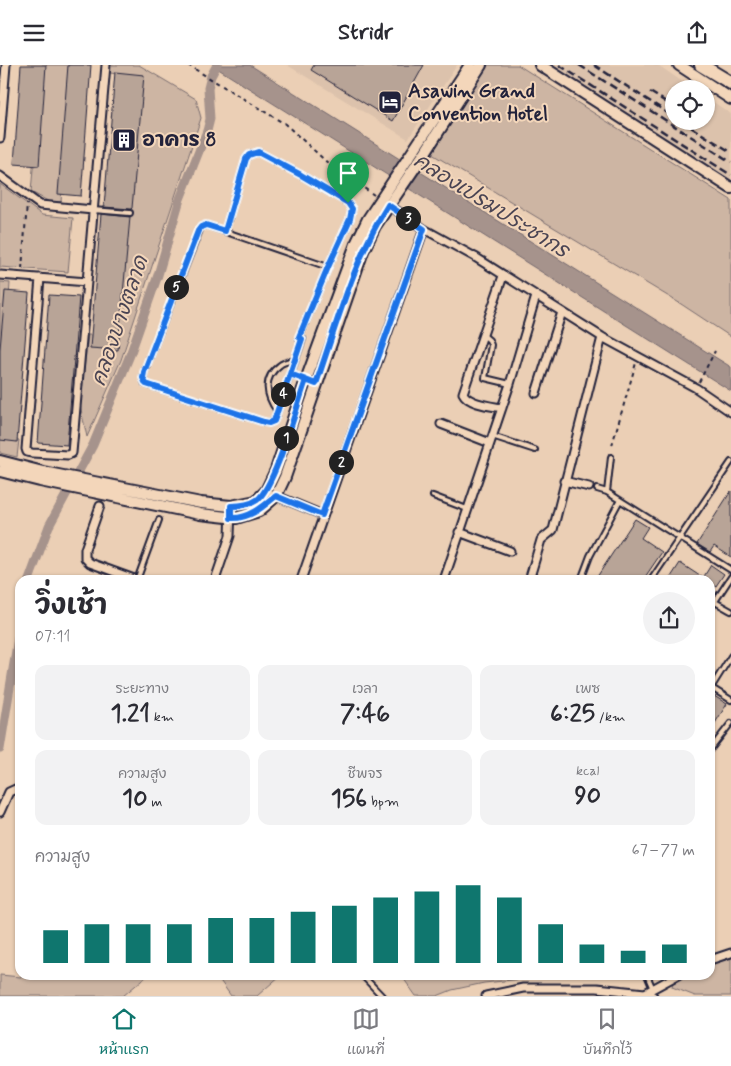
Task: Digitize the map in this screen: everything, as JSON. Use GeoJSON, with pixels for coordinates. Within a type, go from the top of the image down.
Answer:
{"type":"FeatureCollection","features":[{"type":"Feature","properties":{"kind":"highway"},"geometry":{"type":"LineString","coordinates":[[701,65],[731,83]]}},
{"type":"Feature","properties":{"kind":"highway"},"geometry":{"type":"LineString","coordinates":[[717,65],[731,74]]}},
{"type":"Feature","properties":{"kind":"street"},"geometry":{"type":"LineString","coordinates":[[0,138],[6,65]]}},
{"type":"Feature","properties":{"kind":"street"},"geometry":{"type":"LineString","coordinates":[[40,278],[26,449],[27,452],[32,453],[68,455],[72,453],[106,65]]}},
{"type":"Feature","properties":{"kind":"street"},"geometry":{"type":"LineString","coordinates":[[422,148],[470,65]]}},
{"type":"Feature","properties":{"kind":"street"},"geometry":{"type":"LineString","coordinates":[[109,490],[200,514],[231,518],[259,511],[276,496],[284,477],[311,382],[356,244],[368,219],[387,199],[481,65]]}},
{"type":"Feature","properties":{"kind":"street"},"geometry":{"type":"LineString","coordinates":[[540,65],[731,188]]}},
{"type":"Feature","properties":{"kind":"street"},"geometry":{"type":"LineString","coordinates":[[679,65],[731,99]]}},
{"type":"Feature","properties":{"kind":"street"},"geometry":{"type":"LineString","coordinates":[[0,176],[43,206],[93,210]]}},
{"type":"Feature","properties":{"kind":"street"},"geometry":{"type":"LineString","coordinates":[[387,199],[424,229],[475,257],[602,337],[696,388],[731,412]]}},
{"type":"Feature","properties":{"kind":"street"},"geometry":{"type":"LineString","coordinates":[[303,575],[322,515],[424,229]]}},
{"type":"Feature","properties":{"kind":"street"},"geometry":{"type":"LineString","coordinates":[[0,275],[87,282]]}},
{"type":"Feature","properties":{"kind":"street"},"geometry":{"type":"LineString","coordinates":[[502,408],[471,401],[463,393],[504,276]]}},
{"type":"Feature","properties":{"kind":"street"},"geometry":{"type":"LineString","coordinates":[[446,575],[510,384],[536,296]]}},
{"type":"Feature","properties":{"kind":"street"},"geometry":{"type":"LineString","coordinates":[[536,393],[562,312]]}},
{"type":"Feature","properties":{"kind":"street"},"geometry":{"type":"LineString","coordinates":[[531,575],[541,539],[553,530],[602,337]]}},
{"type":"Feature","properties":{"kind":"street"},"geometry":{"type":"LineString","coordinates":[[0,471],[109,490],[201,503],[231,506],[256,501],[266,491],[276,470],[311,382]]}},
{"type":"Feature","properties":{"kind":"street"},"geometry":{"type":"LineString","coordinates":[[441,424],[491,439]]}},
{"type":"Feature","properties":{"kind":"street"},"geometry":{"type":"LineString","coordinates":[[0,461],[41,477]]}},
{"type":"Feature","properties":{"kind":"street"},"geometry":{"type":"LineString","coordinates":[[564,481],[589,487]]}},
{"type":"Feature","properties":{"kind":"street"},"geometry":{"type":"LineString","coordinates":[[266,491],[322,515]]}},
{"type":"Feature","properties":{"kind":"street"},"geometry":{"type":"LineString","coordinates":[[100,506],[85,549],[85,557],[90,563],[123,575]]}},
{"type":"Feature","properties":{"kind":"street"},"geometry":{"type":"LineString","coordinates":[[217,575],[230,537],[231,506]]}},
{"type":"Feature","properties":{"kind":"street"},"geometry":{"type":"LineString","coordinates":[[459,532],[510,551]]}},
{"type":"Feature","properties":{"kind":"street"},"geometry":{"type":"LineString","coordinates":[[0,813],[9,792],[15,789]]}},
{"type":"Feature","properties":{"kind":"street"},"geometry":{"type":"LineString","coordinates":[[715,958],[731,953]]}},
{"type":"Feature","properties":{"kind":"street"},"geometry":{"type":"LineString","coordinates":[[486,996],[523,988],[597,988],[643,995],[653,993],[671,980]]}},
{"type":"Feature","properties":{"kind":"lane"},"geometry":{"type":"LineString","coordinates":[[225,231],[246,159],[249,155],[258,152],[348,203],[352,209],[350,219],[299,337],[302,339],[274,421],[264,422],[146,384],[143,378],[144,372],[201,227],[206,225],[328,267]]}},
{"type":"Feature","properties":{"kind":"lane"},"geometry":{"type":"LineString","coordinates":[[93,210],[130,213]]}},
{"type":"Feature","properties":{"kind":"lane"},"geometry":{"type":"LineString","coordinates":[[482,335],[489,340],[491,345],[485,378],[510,384]]}},
{"type":"Feature","properties":{"kind":"lane"},"geometry":{"type":"LineString","coordinates":[[277,411],[269,399],[267,389],[272,374],[280,364],[295,360]]}},
{"type":"Feature","properties":{"kind":"lane"},"geometry":{"type":"LineString","coordinates":[[290,374],[311,382]]}},
{"type":"Feature","properties":{"kind":"lane"},"geometry":{"type":"LineString","coordinates":[[491,439],[535,450]]}},
{"type":"Feature","properties":{"kind":"lane"},"geometry":{"type":"LineString","coordinates":[[607,493],[611,457]]}},
{"type":"Feature","properties":{"kind":"lane"},"geometry":{"type":"LineString","coordinates":[[654,575],[731,462]]}},
{"type":"Feature","properties":{"kind":"lane"},"geometry":{"type":"LineString","coordinates":[[597,489],[620,500],[731,570]]}},
{"type":"Feature","properties":{"kind":"lane"},"geometry":{"type":"LineString","coordinates":[[433,496],[467,509]]}},
{"type":"Feature","properties":{"kind":"lane"},"geometry":{"type":"LineString","coordinates":[[583,575],[590,556],[620,500]]}},
{"type":"Feature","properties":{"kind":"lane"},"geometry":{"type":"LineString","coordinates":[[139,575],[159,520]]}},
{"type":"Feature","properties":{"kind":"lane"},"geometry":{"type":"LineString","coordinates":[[731,577],[715,602],[731,611]]}},
{"type":"Feature","properties":{"kind":"lane"},"geometry":{"type":"LineString","coordinates":[[715,680],[731,656]]}},
{"type":"Feature","properties":{"kind":"lane"},"geometry":{"type":"LineString","coordinates":[[715,691],[731,700]]}},
{"type":"Feature","properties":{"kind":"lane"},"geometry":{"type":"LineString","coordinates":[[715,743],[731,723]]}},
{"type":"Feature","properties":{"kind":"lane"},"geometry":{"type":"LineString","coordinates":[[367,980],[382,996]]}},
{"type":"Feature","properties":{"kind":"lane"},"geometry":{"type":"LineString","coordinates":[[649,980],[653,993]]}},
{"type":"Feature","properties":{"kind":"path"},"geometry":{"type":"LineString","coordinates":[[188,65],[285,124],[329,164],[387,199]]}},
{"type":"Feature","properties":{"kind":"path"},"geometry":{"type":"LineString","coordinates":[[22,277],[28,197]]}},
{"type":"Feature","properties":{"kind":"path"},"geometry":{"type":"LineString","coordinates":[[699,381],[715,351]]}},
{"type":"Feature","properties":{"kind":"path"},"geometry":{"type":"LineString","coordinates":[[612,445],[638,356]]}},
{"type":"Feature","properties":{"kind":"shaded area"},"geometry":{"type":"Polygon","coordinates":[[[42,65],[71,65],[61,202],[48,201],[31,192],[42,65]]]}},
{"type":"Feature","properties":{"kind":"shaded area"},"geometry":{"type":"Polygon","coordinates":[[[110,65],[139,65],[196,99],[201,118],[121,360],[87,437],[80,405],[88,335],[116,336],[140,77],[110,73],[110,65]]]}},
{"type":"Feature","properties":{"kind":"shaded area"},"geometry":{"type":"Polygon","coordinates":[[[212,65],[250,65],[731,367],[731,391],[212,65]]]}},
{"type":"Feature","properties":{"kind":"shaded area","name":"Asawin Grand Convention Hotel"},"geometry":{"type":"Polygon","coordinates":[[[287,65],[457,65],[408,139],[287,65]]]}},
{"type":"Feature","properties":{"kind":"shaded area"},"geometry":{"type":"Polygon","coordinates":[[[488,65],[518,65],[731,200],[731,337],[681,304],[432,154],[488,65]]]}},
{"type":"Feature","properties":{"kind":"shaded area"},"geometry":{"type":"Polygon","coordinates":[[[536,65],[658,65],[680,80],[665,80],[665,130],[715,130],[715,103],[731,114],[731,186],[536,65]]]}},
{"type":"Feature","properties":{"kind":"shaded area"},"geometry":{"type":"Polygon","coordinates":[[[0,184],[42,215],[73,218],[68,272],[0,267],[0,184]]]}},
{"type":"Feature","properties":{"kind":"shaded area"},"geometry":{"type":"Polygon","coordinates":[[[0,282],[10,283],[0,437],[0,282]]]}},
{"type":"Feature","properties":{"kind":"shaded area"},"geometry":{"type":"Polygon","coordinates":[[[0,437],[19,440],[17,457],[0,453],[0,437]]]}},
{"type":"Feature","properties":{"kind":"shaded area"},"geometry":{"type":"Polygon","coordinates":[[[731,958],[731,996],[695,996],[672,987],[673,982],[677,980],[715,980],[715,963],[731,958]]]}},
{"type":"Feature","properties":{"kind":"shaded area"},"geometry":{"type":"Polygon","coordinates":[[[0,975],[15,976],[15,980],[142,980],[123,996],[0,996],[0,975]]]}},
{"type":"Feature","properties":{"kind":"shaded area"},"geometry":{"type":"Polygon","coordinates":[[[220,980],[275,980],[257,996],[231,996],[220,980]]]}},
{"type":"Feature","properties":{"kind":"shaded area"},"geometry":{"type":"Polygon","coordinates":[[[405,980],[512,980],[484,983],[452,990],[437,996],[416,996],[405,980]]]}},
{"type":"Feature","properties":{"kind":"building"},"geometry":{"type":"Polygon","coordinates":[[[21,65],[46,65],[39,166],[14,164],[21,65]]]}},
{"type":"Feature","properties":{"kind":"building"},"geometry":{"type":"Polygon","coordinates":[[[68,65],[91,65],[81,196],[58,194],[68,65]]]}},
{"type":"Feature","properties":{"kind":"building"},"geometry":{"type":"Polygon","coordinates":[[[314,65],[424,65],[393,121],[311,70],[314,65]]]}},
{"type":"Feature","properties":{"kind":"building","name":"อาคาร 8"},"geometry":{"type":"Polygon","coordinates":[[[115,72],[144,75],[131,209],[104,207],[115,72]]]}},
{"type":"Feature","properties":{"kind":"building"},"geometry":{"type":"Polygon","coordinates":[[[101,214],[130,217],[118,350],[90,348],[101,214]]]}},
{"type":"Feature","properties":{"kind":"building"},"geometry":{"type":"Polygon","coordinates":[[[5,291],[29,293],[17,442],[0,440],[0,349],[5,291]]]}},
{"type":"Feature","properties":{"kind":"building"},"geometry":{"type":"Polygon","coordinates":[[[49,295],[79,297],[67,445],[38,443],[49,295]]]}},
{"type":"Feature","properties":{"kind":"building"},"geometry":{"type":"Polygon","coordinates":[[[731,491],[731,557],[714,546],[710,552],[697,544],[731,491]]]}},
{"type":"Feature","properties":{"kind":"building"},"geometry":{"type":"Polygon","coordinates":[[[635,519],[648,527],[641,538],[662,552],[646,575],[598,575],[635,519]]]}},
{"type":"Feature","properties":{"kind":"building"},"geometry":{"type":"Polygon","coordinates":[[[680,563],[698,575],[672,575],[680,563]]]}},
{"type":"Feature","properties":{"kind":"building"},"geometry":{"type":"Polygon","coordinates":[[[711,565],[724,574],[715,588],[715,575],[705,575],[711,565]]]}},
{"type":"Feature","properties":{"kind":"building"},"geometry":{"type":"Polygon","coordinates":[[[715,697],[727,704],[715,723],[715,697]]]}},
{"type":"Feature","properties":{"kind":"waterway","name":"คลองบางตลาด"},"geometry":{"type":"LineString","coordinates":[[31,575],[49,526],[93,445],[130,355],[158,275],[180,199],[207,131],[210,119],[208,88],[211,76],[217,65]]}},
{"type":"Feature","properties":{"kind":"waterway","name":"คลองบางตลาด"},"geometry":{"type":"LineString","coordinates":[[0,749],[15,657]]}},
{"type":"Feature","properties":{"kind":"railway"},"geometry":{"type":"LineString","coordinates":[[559,65],[731,175]]}},
{"type":"Feature","properties":{"kind":"railway"},"geometry":{"type":"LineString","coordinates":[[579,65],[731,162]]}},
{"type":"Feature","properties":{"kind":"railway"},"geometry":{"type":"LineString","coordinates":[[594,65],[665,111]]}},
{"type":"Feature","properties":{"kind":"railway"},"geometry":{"type":"LineString","coordinates":[[650,92],[665,101]]}},
{"type":"Feature","properties":{"kind":"railway"},"geometry":{"type":"LineString","coordinates":[[696,130],[731,152]]}},
{"type":"Feature","properties":{"kind":"place","name":"Asawin Grand Convention Hotel"},"geometry":{"type":"Point","coordinates":[390,102]}},
{"type":"Feature","properties":{"kind":"place","name":"อาคาร 8"},"geometry":{"type":"Point","coordinates":[124,140]}},
{"type":"Feature","properties":{"kind":"route"},"geometry":{"type":"LineString","coordinates":[[348,203],[258,152],[253,152],[249,155],[246,159],[225,231],[206,225],[198,231],[144,372],[143,378],[146,384],[264,422],[274,421],[290,374],[316,384],[362,251],[388,205],[424,229],[322,515],[276,496],[259,511],[231,518],[231,506],[256,501],[266,491],[276,470],[306,380],[290,374],[302,339],[299,337],[350,219],[352,209],[348,203]]}},
{"type":"Feature","properties":{"kind":"water label","name":"คลองเปรมประชากร"},"geometry":{"type":"Point","coordinates":[491,206]}}]}
